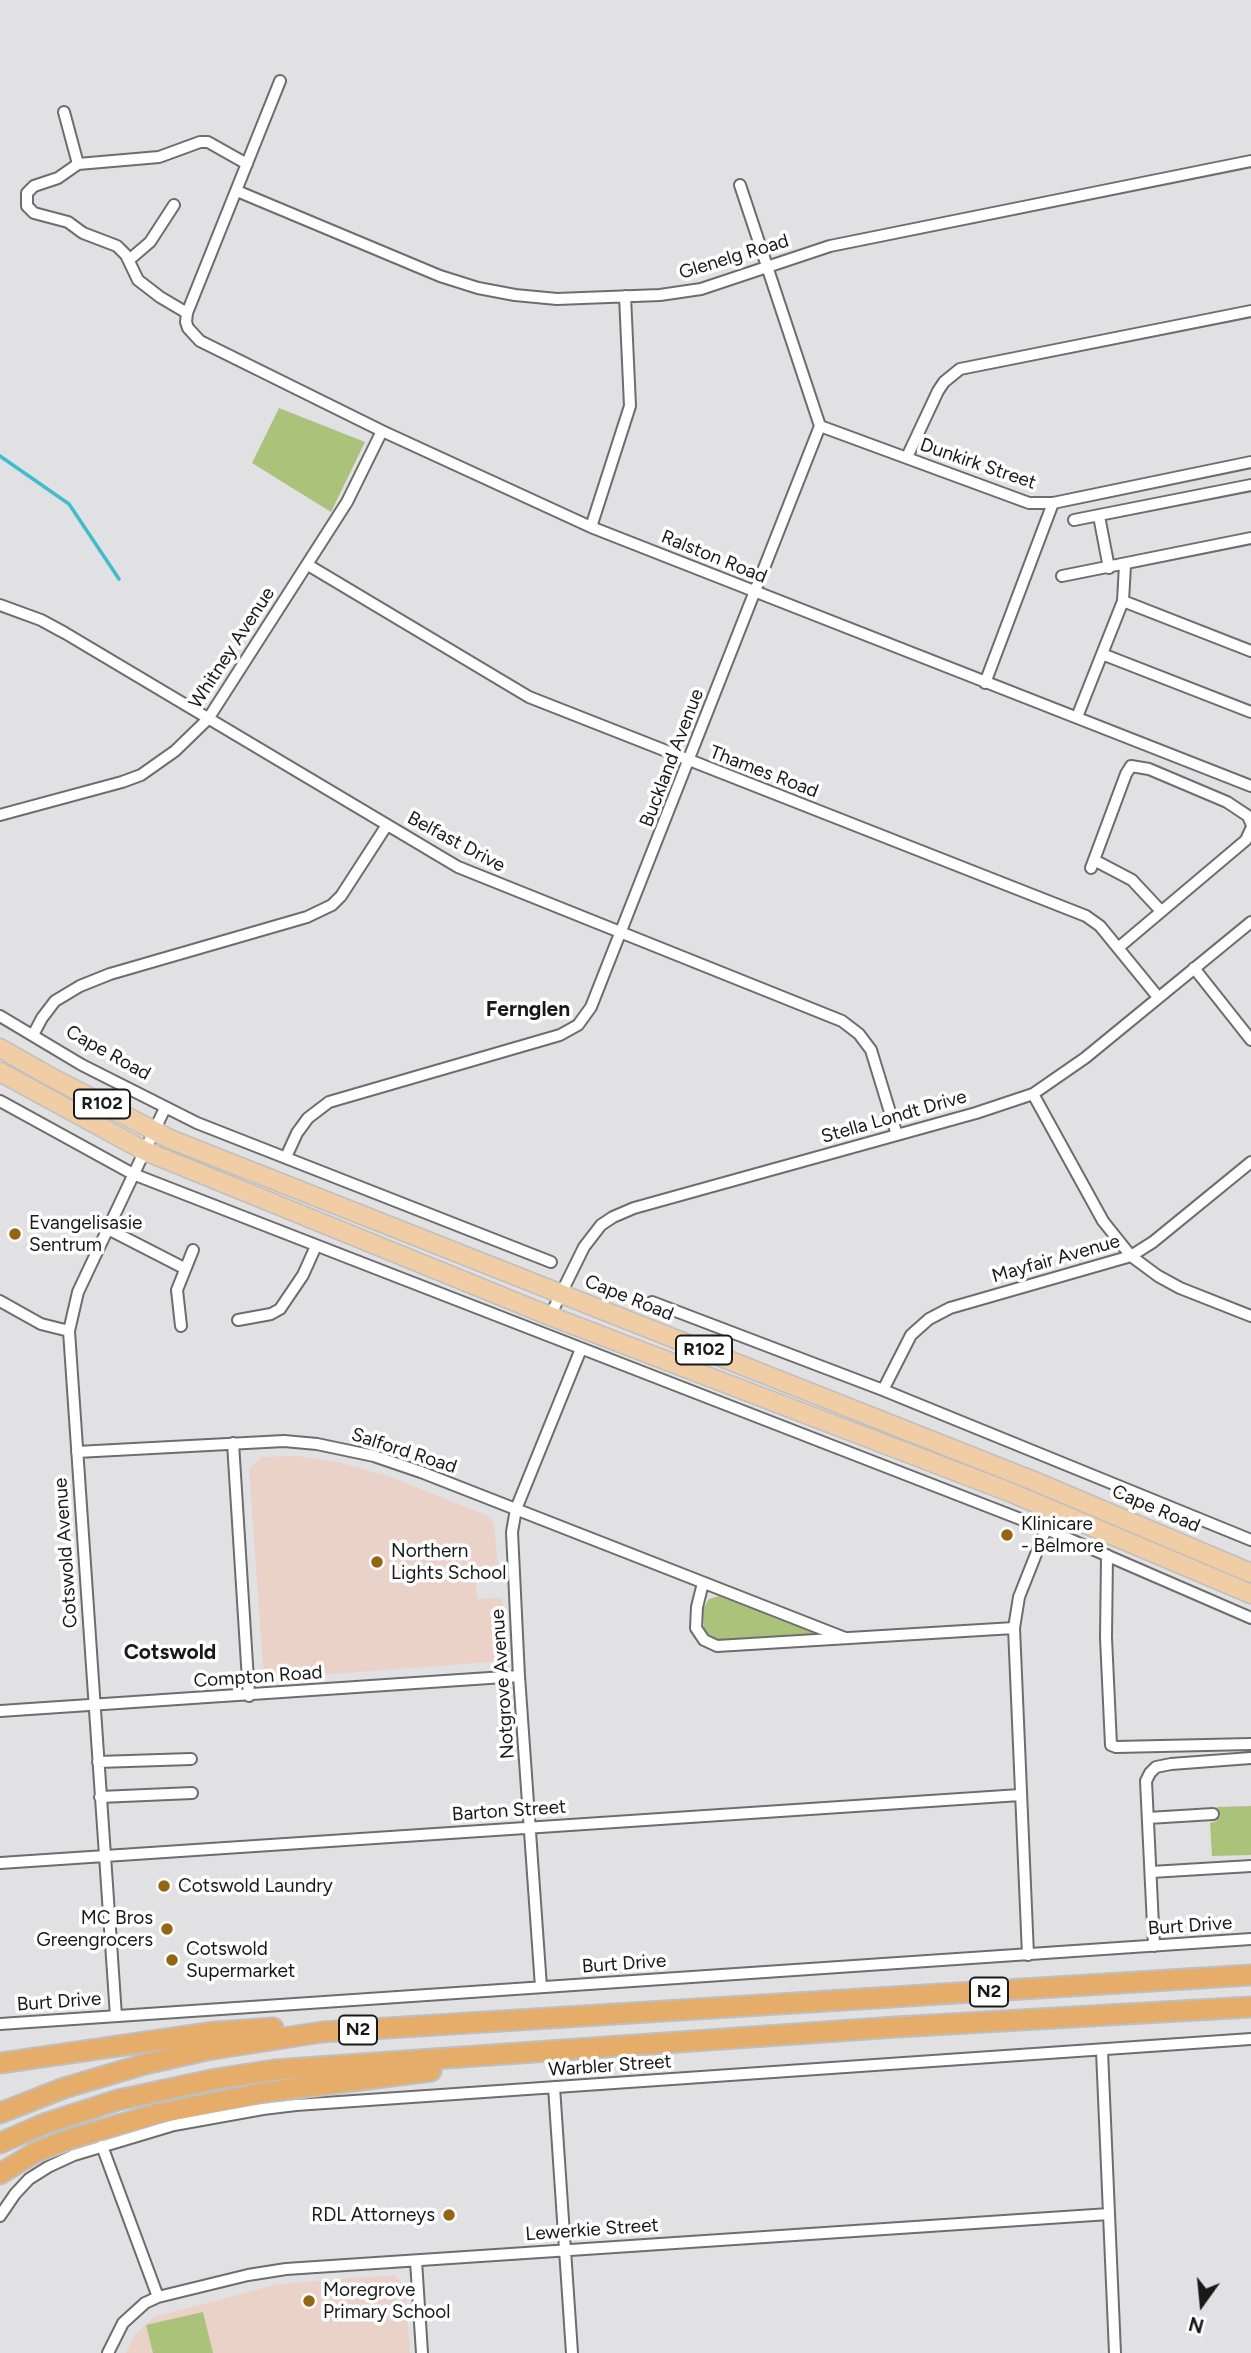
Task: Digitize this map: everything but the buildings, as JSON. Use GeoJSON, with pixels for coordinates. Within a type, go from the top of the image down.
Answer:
{"type":"FeatureCollection","features":[{"type":"Feature","properties":{"kind":"highway","name":"N2"},"geometry":{"type":"LineString","coordinates":[[0,2113],[64,2088],[145,2064],[218,2048],[322,2032],[1251,1975]]}},
{"type":"Feature","properties":{"kind":"highway","name":"N2"},"geometry":{"type":"LineString","coordinates":[[0,2143],[44,2124],[118,2100],[235,2076],[308,2067],[896,2027],[1251,2007]]}},
{"type":"Feature","properties":{"kind":"highway"},"geometry":{"type":"LineString","coordinates":[[0,2063],[215,2032],[305,2026],[322,2032]]}},
{"type":"Feature","properties":{"kind":"highway"},"geometry":{"type":"LineString","coordinates":[[0,2174],[18,2161],[70,2139],[209,2102],[267,2091],[606,2048]]}},
{"type":"Feature","properties":{"kind":"main road","name":"Cape Road"},"geometry":{"type":"LineString","coordinates":[[0,1048],[155,1132],[1061,1492],[1251,1573]]}},
{"type":"Feature","properties":{"kind":"main road","name":"Cape Road"},"geometry":{"type":"LineString","coordinates":[[0,1072],[145,1151],[550,1316],[1054,1510],[1251,1594]]}},
{"type":"Feature","properties":{"kind":"main road"},"geometry":{"type":"LineString","coordinates":[[1054,1510],[1061,1492]]}},
{"type":"Feature","properties":{"kind":"street"},"geometry":{"type":"LineString","coordinates":[[186,317],[280,81]]}},
{"type":"Feature","properties":{"kind":"street"},"geometry":{"type":"LineString","coordinates":[[64,112],[78,164],[159,157],[200,142],[208,142],[247,164]]}},
{"type":"Feature","properties":{"kind":"street","name":"Glenelg Road"},"geometry":{"type":"LineString","coordinates":[[237,191],[440,276],[478,288],[557,299],[679,293],[701,289],[830,246],[1251,161]]}},
{"type":"Feature","properties":{"kind":"street","name":"Ralston Road"},"geometry":{"type":"LineString","coordinates":[[78,164],[58,178],[34,186],[27,193],[27,206],[34,213],[68,222],[83,233],[110,243],[122,251],[138,279],[186,317],[192,335],[200,341],[382,430],[591,527],[1251,786]]}},
{"type":"Feature","properties":{"kind":"street"},"geometry":{"type":"LineString","coordinates":[[740,185],[820,426]]}},
{"type":"Feature","properties":{"kind":"street"},"geometry":{"type":"LineString","coordinates":[[129,260],[150,242],[174,205]]}},
{"type":"Feature","properties":{"kind":"street"},"geometry":{"type":"LineString","coordinates":[[591,527],[630,406],[625,296]]}},
{"type":"Feature","properties":{"kind":"street"},"geometry":{"type":"LineString","coordinates":[[907,457],[938,391],[944,382],[961,369],[1251,311]]}},
{"type":"Feature","properties":{"kind":"street","name":"Dunkirk Street"},"geometry":{"type":"LineString","coordinates":[[820,426],[1021,502],[1053,503],[1251,462]]}},
{"type":"Feature","properties":{"kind":"street","name":"Buckland Avenue"},"geometry":{"type":"LineString","coordinates":[[286,1157],[297,1133],[308,1118],[329,1102],[570,1031],[585,1017],[690,762],[820,426]]}},
{"type":"Feature","properties":{"kind":"street","name":"Whitney Avenue"},"geometry":{"type":"LineString","coordinates":[[0,815],[141,775],[175,751],[208,719],[347,502],[382,430]]}},
{"type":"Feature","properties":{"kind":"street"},"geometry":{"type":"LineString","coordinates":[[1074,520],[1251,485]]}},
{"type":"Feature","properties":{"kind":"street"},"geometry":{"type":"LineString","coordinates":[[985,683],[1053,503]]}},
{"type":"Feature","properties":{"kind":"street"},"geometry":{"type":"LineString","coordinates":[[1099,516],[1109,568]]}},
{"type":"Feature","properties":{"kind":"street"},"geometry":{"type":"LineString","coordinates":[[1062,576],[1251,538]]}},
{"type":"Feature","properties":{"kind":"street","name":"Thames Road"},"geometry":{"type":"LineString","coordinates":[[308,565],[522,694],[1094,920],[1158,997]]}},
{"type":"Feature","properties":{"kind":"street"},"geometry":{"type":"LineString","coordinates":[[1077,717],[1123,601],[1125,565]]}},
{"type":"Feature","properties":{"kind":"street"},"geometry":{"type":"LineString","coordinates":[[1123,601],[1251,651]]}},
{"type":"Feature","properties":{"kind":"street","name":"Belfast Drive"},"geometry":{"type":"LineString","coordinates":[[0,605],[41,620],[475,876],[832,1016],[851,1027],[871,1050],[897,1135]]}},
{"type":"Feature","properties":{"kind":"street"},"geometry":{"type":"LineString","coordinates":[[1102,654],[1251,712]]}},
{"type":"Feature","properties":{"kind":"street"},"geometry":{"type":"LineString","coordinates":[[1161,911],[1132,880],[1093,864],[1131,766],[1136,765],[1227,802],[1248,816],[1251,823]]}},
{"type":"Feature","properties":{"kind":"street"},"geometry":{"type":"LineString","coordinates":[[33,1035],[55,1001],[80,986],[110,974],[307,917],[332,905],[387,825]]}},
{"type":"Feature","properties":{"kind":"street"},"geometry":{"type":"LineString","coordinates":[[1118,948],[1246,840],[1251,830]]}},
{"type":"Feature","properties":{"kind":"street","name":"Stella Londt Drive"},"geometry":{"type":"LineString","coordinates":[[550,1316],[584,1247],[601,1225],[613,1217],[634,1208],[976,1113],[1033,1094],[1085,1058],[1251,922]]}},
{"type":"Feature","properties":{"kind":"street"},"geometry":{"type":"LineString","coordinates":[[1194,968],[1251,1040]]}},
{"type":"Feature","properties":{"kind":"street","name":"Cape Road"},"geometry":{"type":"LineString","coordinates":[[0,1016],[82,1065],[197,1123],[551,1262]]}},
{"type":"Feature","properties":{"kind":"street"},"geometry":{"type":"LineString","coordinates":[[1033,1094],[1103,1221],[1131,1256],[1180,1288],[1251,1316]]}},
{"type":"Feature","properties":{"kind":"street"},"geometry":{"type":"LineString","coordinates":[[0,1101],[133,1174],[1046,1529],[1251,1618]]}},
{"type":"Feature","properties":{"kind":"street","name":"Cotswold Avenue"},"geometry":{"type":"LineString","coordinates":[[116,2016],[69,1331],[78,1292],[165,1108]]}},
{"type":"Feature","properties":{"kind":"street","name":"Mayfair Avenue"},"geometry":{"type":"LineString","coordinates":[[883,1390],[911,1335],[919,1326],[939,1313],[1131,1256],[1153,1242],[1251,1163]]}},
{"type":"Feature","properties":{"kind":"street"},"geometry":{"type":"LineString","coordinates":[[108,1229],[184,1268]]}},
{"type":"Feature","properties":{"kind":"street"},"geometry":{"type":"LineString","coordinates":[[238,1320],[267,1315],[281,1309],[303,1275],[316,1245]]}},
{"type":"Feature","properties":{"kind":"street"},"geometry":{"type":"LineString","coordinates":[[181,1326],[176,1294],[193,1250]]}},
{"type":"Feature","properties":{"kind":"street"},"geometry":{"type":"LineString","coordinates":[[0,1301],[41,1324],[69,1331]]}},
{"type":"Feature","properties":{"kind":"street","name":"Cape Road"},"geometry":{"type":"LineString","coordinates":[[652,1302],[883,1390],[1251,1541]]}},
{"type":"Feature","properties":{"kind":"street","name":"Notgrove Avenue"},"geometry":{"type":"LineString","coordinates":[[541,1987],[519,1676],[512,1531],[516,1509],[581,1349]]}},
{"type":"Feature","properties":{"kind":"street","name":"Salford Road"},"geometry":{"type":"LineString","coordinates":[[77,1452],[284,1441],[317,1444],[374,1455],[845,1638]]}},
{"type":"Feature","properties":{"kind":"street"},"geometry":{"type":"LineString","coordinates":[[233,1443],[249,1696]]}},
{"type":"Feature","properties":{"kind":"street"},"geometry":{"type":"LineString","coordinates":[[1028,1955],[1014,1628],[1018,1597],[1046,1529]]}},
{"type":"Feature","properties":{"kind":"street"},"geometry":{"type":"LineString","coordinates":[[1107,1555],[1106,1638],[1111,1745],[1251,1744]]}},
{"type":"Feature","properties":{"kind":"street","name":"Salford Road"},"geometry":{"type":"LineString","coordinates":[[703,1583],[696,1628],[710,1644],[724,1646],[1014,1628]]}},
{"type":"Feature","properties":{"kind":"street","name":"Compton Road"},"geometry":{"type":"LineString","coordinates":[[0,1711],[519,1676]]}},
{"type":"Feature","properties":{"kind":"street"},"geometry":{"type":"LineString","coordinates":[[1154,1946],[1146,1781],[1150,1773],[1156,1767],[1251,1758]]}},
{"type":"Feature","properties":{"kind":"street"},"geometry":{"type":"LineString","coordinates":[[98,1762],[191,1759]]}},
{"type":"Feature","properties":{"kind":"street"},"geometry":{"type":"LineString","coordinates":[[100,1797],[192,1793]]}},
{"type":"Feature","properties":{"kind":"street","name":"Barton Street"},"geometry":{"type":"LineString","coordinates":[[0,1863],[1020,1795]]}},
{"type":"Feature","properties":{"kind":"street"},"geometry":{"type":"LineString","coordinates":[[1148,1818],[1213,1814]]}},
{"type":"Feature","properties":{"kind":"street"},"geometry":{"type":"LineString","coordinates":[[1151,1872],[1251,1867]]}},
{"type":"Feature","properties":{"kind":"street","name":"Burt Drive"},"geometry":{"type":"LineString","coordinates":[[0,2024],[1251,1939]]}},
{"type":"Feature","properties":{"kind":"street","name":"Warbler Street"},"geometry":{"type":"LineString","coordinates":[[0,2216],[15,2194],[37,2174],[66,2158],[187,2123],[285,2106],[1251,2039]]}},
{"type":"Feature","properties":{"kind":"street"},"geometry":{"type":"LineString","coordinates":[[1102,2051],[1115,2353]]}},
{"type":"Feature","properties":{"kind":"street"},"geometry":{"type":"LineString","coordinates":[[554,2087],[572,2353]]}},
{"type":"Feature","properties":{"kind":"street"},"geometry":{"type":"LineString","coordinates":[[102,2146],[158,2297]]}},
{"type":"Feature","properties":{"kind":"street","name":"Lewerkie Street"},"geometry":{"type":"LineString","coordinates":[[108,2353],[129,2315],[145,2303],[158,2297],[276,2270],[1109,2214]]}},
{"type":"Feature","properties":{"kind":"street"},"geometry":{"type":"LineString","coordinates":[[416,2261],[422,2353]]}},
{"type":"Feature","properties":{"kind":"shaded area","name":"Northern Lights School"},"geometry":{"type":"Polygon","coordinates":[[[297,1456],[338,1462],[391,1477],[486,1515],[494,1523],[499,1578],[476,1581],[477,1599],[502,1598],[506,1661],[264,1679],[249,1469],[261,1457],[297,1456]]]}},
{"type":"Feature","properties":{"kind":"shaded area","name":"Moregrove Primary School"},"geometry":{"type":"Polygon","coordinates":[[[394,2275],[405,2286],[410,2353],[126,2353],[133,2337],[154,2317],[278,2284],[394,2275]]]}},
{"type":"Feature","properties":{"kind":"green space"},"geometry":{"type":"Polygon","coordinates":[[[279,408],[365,442],[331,512],[252,463],[279,408]]]}},
{"type":"Feature","properties":{"kind":"green space"},"geometry":{"type":"Polygon","coordinates":[[[719,1596],[814,1634],[720,1641],[713,1639],[704,1632],[703,1609],[709,1599],[719,1596]]]}},
{"type":"Feature","properties":{"kind":"green space"},"geometry":{"type":"Polygon","coordinates":[[[1251,1806],[1251,1855],[1212,1856],[1210,1823],[1217,1821],[1217,1807],[1251,1806]]]}},
{"type":"Feature","properties":{"kind":"green space"},"geometry":{"type":"Polygon","coordinates":[[[203,2312],[213,2353],[153,2353],[146,2325],[203,2312]]]}},
{"type":"Feature","properties":{"kind":"waterway"},"geometry":{"type":"LineString","coordinates":[[0,456],[69,504],[119,579]]}},
{"type":"Feature","properties":{"kind":"place","name":"Evangelisasie Sentrum"},"geometry":{"type":"Point","coordinates":[15,1234]}},
{"type":"Feature","properties":{"kind":"place","name":"Klinicare - Belmore"},"geometry":{"type":"Point","coordinates":[1007,1535]}},
{"type":"Feature","properties":{"kind":"place","name":"Northern Lights School"},"geometry":{"type":"Point","coordinates":[377,1562]}},
{"type":"Feature","properties":{"kind":"place","name":"Cotswold Laundry"},"geometry":{"type":"Point","coordinates":[164,1886]}},
{"type":"Feature","properties":{"kind":"place","name":"MC Bros Greengrocers"},"geometry":{"type":"Point","coordinates":[167,1929]}},
{"type":"Feature","properties":{"kind":"place","name":"Cotswold Supermarket"},"geometry":{"type":"Point","coordinates":[172,1960]}},
{"type":"Feature","properties":{"kind":"place","name":"RDL Attorneys"},"geometry":{"type":"Point","coordinates":[449,2215]}},
{"type":"Feature","properties":{"kind":"place","name":"Moregrove Primary School"},"geometry":{"type":"Point","coordinates":[309,2301]}},
{"type":"Feature","properties":{"kind":"district","name":"Fernglen"},"geometry":{"type":"Point","coordinates":[528,1010]}},
{"type":"Feature","properties":{"kind":"district","name":"Cotswold"},"geometry":{"type":"Point","coordinates":[170,1653]}}]}
